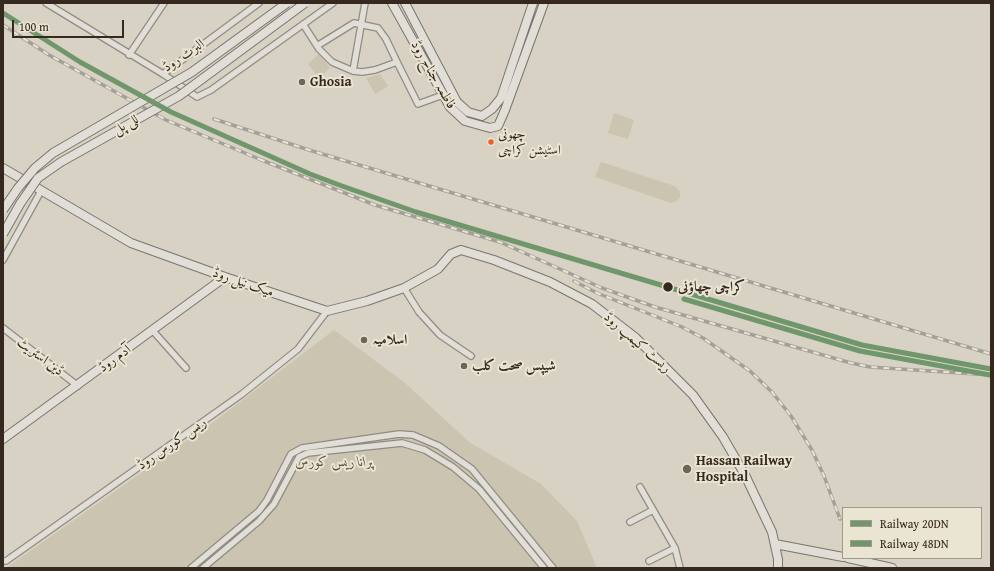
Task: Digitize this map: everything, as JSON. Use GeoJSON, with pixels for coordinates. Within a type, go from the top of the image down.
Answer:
{"type":"FeatureCollection","features":[{"type":"Feature","properties":{"kind":"street","name":"البرٹ روڈ"},"geometry":{"type":"LineString","coordinates":[[46,3],[56,5],[130,55],[163,74],[259,3]]}},
{"type":"Feature","properties":{"kind":"street"},"geometry":{"type":"LineString","coordinates":[[130,55],[164,3]]}},
{"type":"Feature","properties":{"kind":"street","name":"للی پل"},"geometry":{"type":"LineString","coordinates":[[3,210],[18,188],[35,168],[53,153],[192,72],[287,3]]}},
{"type":"Feature","properties":{"kind":"street","name":"للی پل"},"geometry":{"type":"LineString","coordinates":[[3,234],[20,204],[38,178],[68,158],[179,96],[306,3]]}},
{"type":"Feature","properties":{"kind":"street"},"geometry":{"type":"LineString","coordinates":[[163,74],[197,97],[201,96],[333,3]]}},
{"type":"Feature","properties":{"kind":"street"},"geometry":{"type":"LineString","coordinates":[[352,71],[365,3]]}},
{"type":"Feature","properties":{"kind":"street","name":"فاطمہ جناح روڈ"},"geometry":{"type":"LineString","coordinates":[[392,3],[450,107],[465,121],[490,128],[498,126],[505,110],[544,3]]}},
{"type":"Feature","properties":{"kind":"street","name":"فاطمہ جناح روڈ"},"geometry":{"type":"LineString","coordinates":[[405,3],[457,102],[474,115],[482,116],[492,109],[501,98],[533,3]]}},
{"type":"Feature","properties":{"kind":"street"},"geometry":{"type":"LineString","coordinates":[[317,46],[354,23],[378,28],[386,39],[418,104],[444,95]]}},
{"type":"Feature","properties":{"kind":"street"},"geometry":{"type":"LineString","coordinates":[[303,24],[317,46],[332,62],[352,71],[375,70],[398,62]]}},
{"type":"Feature","properties":{"kind":"street","name":"میک نیل روڈ"},"geometry":{"type":"LineString","coordinates":[[3,168],[131,243],[225,277],[327,311]]}},
{"type":"Feature","properties":{"kind":"street"},"geometry":{"type":"LineString","coordinates":[[3,260],[41,190]]}},
{"type":"Feature","properties":{"kind":"street","name":"ریسٹ کیمپ روڈ"},"geometry":{"type":"LineString","coordinates":[[404,288],[438,269],[451,254],[461,250],[494,260],[550,282],[592,304],[636,338],[693,395],[723,437],[745,475],[772,532],[778,568]]}},
{"type":"Feature","properties":{"kind":"street","name":"آدم روڈ"},"geometry":{"type":"LineString","coordinates":[[3,439],[78,386],[225,277]]}},
{"type":"Feature","properties":{"kind":"street"},"geometry":{"type":"LineString","coordinates":[[327,311],[360,303],[404,288],[419,312],[440,334],[471,356]]}},
{"type":"Feature","properties":{"kind":"street","name":"ریس کورس روڈ"},"geometry":{"type":"LineString","coordinates":[[3,561],[64,520],[242,394],[298,349],[327,311]]}},
{"type":"Feature","properties":{"kind":"street","name":"ڈین اسٹریٹ"},"geometry":{"type":"LineString","coordinates":[[3,328],[78,386]]}},
{"type":"Feature","properties":{"kind":"street"},"geometry":{"type":"LineString","coordinates":[[153,331],[186,368]]}},
{"type":"Feature","properties":{"kind":"street"},"geometry":{"type":"LineString","coordinates":[[191,568],[259,511],[267,500],[291,454],[302,448],[399,434],[413,435],[439,446],[472,469],[553,568]]}},
{"type":"Feature","properties":{"kind":"street"},"geometry":{"type":"LineString","coordinates":[[203,568],[259,522],[274,504],[299,456],[308,453],[402,443],[425,450],[453,467],[474,484],[544,568]]}},
{"type":"Feature","properties":{"kind":"street"},"geometry":{"type":"LineString","coordinates":[[640,487],[674,548],[680,568]]}},
{"type":"Feature","properties":{"kind":"street"},"geometry":{"type":"LineString","coordinates":[[630,522],[653,510]]}},
{"type":"Feature","properties":{"kind":"street"},"geometry":{"type":"LineString","coordinates":[[775,544],[842,557]]}},
{"type":"Feature","properties":{"kind":"street"},"geometry":{"type":"LineString","coordinates":[[649,560],[674,548]]}},
{"type":"Feature","properties":{"kind":"street"},"geometry":{"type":"LineString","coordinates":[[852,559],[892,568]]}},
{"type":"Feature","properties":{"kind":"green space"},"geometry":{"type":"Polygon","coordinates":[[[319,54],[330,68],[319,78],[308,64],[319,54]]]}},
{"type":"Feature","properties":{"kind":"green space"},"geometry":{"type":"Polygon","coordinates":[[[380,74],[388,86],[375,94],[366,78],[380,74]]]}},
{"type":"Feature","properties":{"kind":"green space"},"geometry":{"type":"Polygon","coordinates":[[[614,113],[634,120],[628,139],[608,133],[614,113]]]}},
{"type":"Feature","properties":{"kind":"green space"},"geometry":{"type":"Polygon","coordinates":[[[601,162],[675,186],[680,192],[680,197],[677,201],[671,203],[595,177],[601,162]]]}},
{"type":"Feature","properties":{"kind":"green space","name":"پرانا ریس کورس"},"geometry":{"type":"Polygon","coordinates":[[[334,330],[405,383],[469,442],[541,484],[577,521],[597,568],[6,568],[215,421],[334,330]]]}},
{"type":"Feature","properties":{"kind":"railway"},"geometry":{"type":"LineString","coordinates":[[3,25],[49,55],[166,120],[264,161]]}},
{"type":"Feature","properties":{"kind":"railway"},"geometry":{"type":"LineString","coordinates":[[214,119],[309,150],[991,354]]}},
{"type":"Feature","properties":{"kind":"railway"},"geometry":{"type":"LineString","coordinates":[[259,159],[375,205],[500,242],[602,288],[655,307],[851,363],[870,367],[991,375]]}},
{"type":"Feature","properties":{"kind":"railway"},"geometry":{"type":"LineString","coordinates":[[574,281],[597,293],[682,327],[703,338],[750,371],[772,392],[791,416],[812,450],[824,476],[840,519]]}},
{"type":"Feature","properties":{"kind":"rail line","name":"20DN"},"geometry":{"type":"LineString","coordinates":[[3,13],[80,62],[171,112],[310,174],[342,186],[416,212],[862,345],[991,369]]}},
{"type":"Feature","properties":{"kind":"rail line","name":"48DN"},"geometry":{"type":"LineString","coordinates":[[684,299],[860,351],[990,375]]}},
{"type":"Feature","properties":{"kind":"place","name":"Ghosia"},"geometry":{"type":"Point","coordinates":[302,82]}},
{"type":"Feature","properties":{"kind":"place","name":"چھونی اسٹیشن کراچی"},"geometry":{"type":"Point","coordinates":[491,142]}},
{"type":"Feature","properties":{"kind":"place","name":"کراچی چھاؤنی"},"geometry":{"type":"Point","coordinates":[668,287]}},
{"type":"Feature","properties":{"kind":"place","name":"اسلامیہ"},"geometry":{"type":"Point","coordinates":[364,340]}},
{"type":"Feature","properties":{"kind":"place","name":"شیپس صحت کلب"},"geometry":{"type":"Point","coordinates":[464,366]}},
{"type":"Feature","properties":{"kind":"place","name":"Hassan Railway Hospital"},"geometry":{"type":"Point","coordinates":[687,469]}}]}
